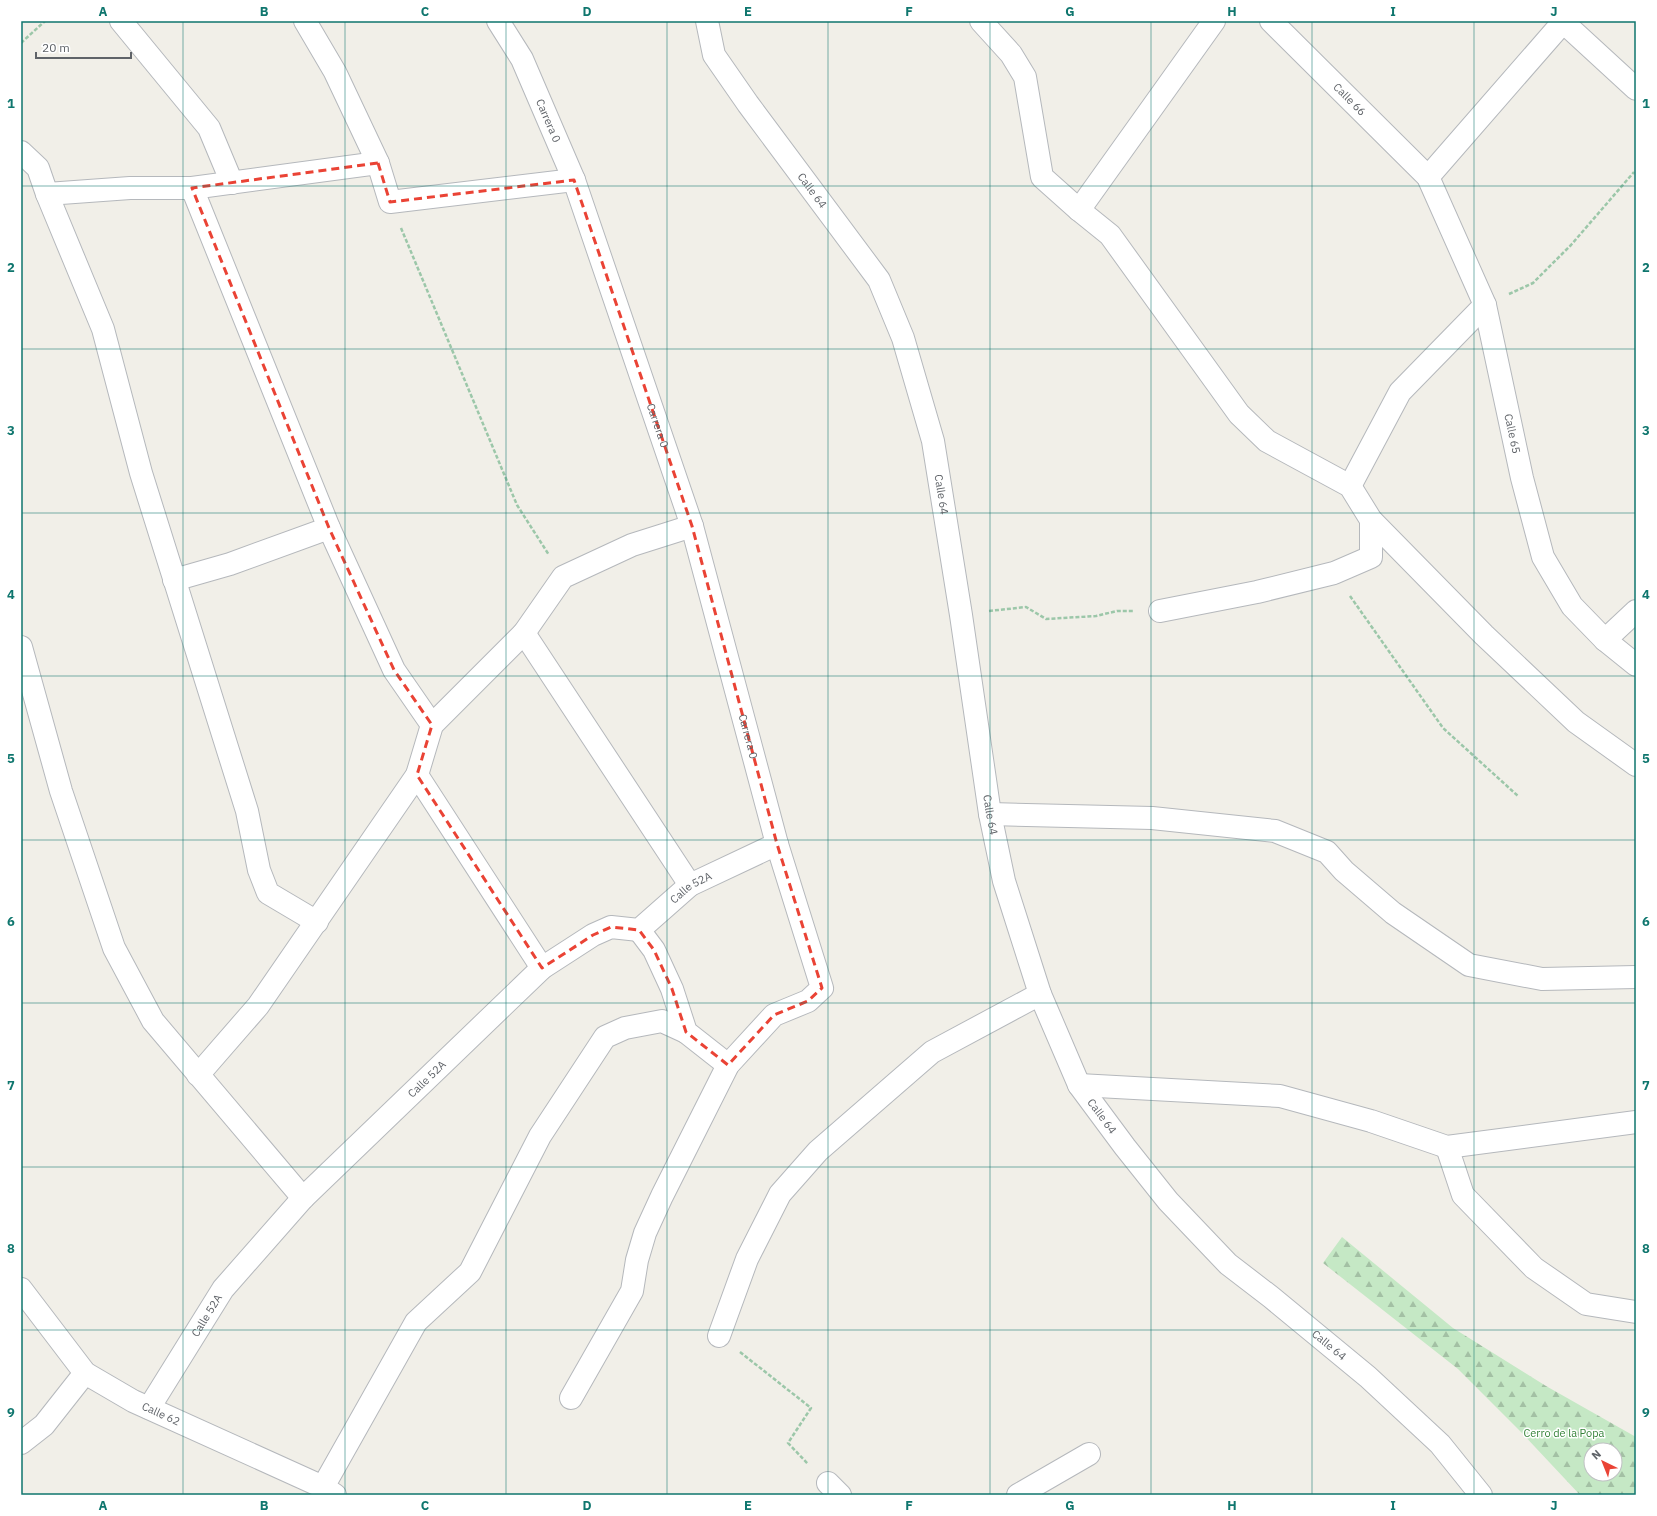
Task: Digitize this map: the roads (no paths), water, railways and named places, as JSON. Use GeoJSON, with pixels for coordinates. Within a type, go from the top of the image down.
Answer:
{"type":"FeatureCollection","features":[{"type":"Feature","properties":{"kind":"street"},"geometry":{"type":"LineString","coordinates":[[121,21],[209,128],[232,183]]}},
{"type":"Feature","properties":{"kind":"street"},"geometry":{"type":"LineString","coordinates":[[305,21],[335,72],[378,163],[390,202],[574,180]]}},
{"type":"Feature","properties":{"kind":"street","name":"Carrera 0"},"geometry":{"type":"LineString","coordinates":[[498,21],[522,59],[574,180],[692,526],[777,844],[822,988],[808,1001],[774,1015],[728,1065]]}},
{"type":"Feature","properties":{"kind":"street","name":"Calle 64"},"geometry":{"type":"LineString","coordinates":[[706,21],[714,55],[748,104],[879,280],[903,338],[933,441],[961,615],[990,814],[1004,881],[1040,994],[1079,1085],[1125,1147],[1168,1201],[1228,1264],[1271,1297],[1368,1377],[1440,1444],[1481,1495]]}},
{"type":"Feature","properties":{"kind":"street"},"geometry":{"type":"LineString","coordinates":[[981,21],[1011,54],[1025,77],[1042,177],[1110,235],[1239,414],[1267,441],[1350,486],[1371,520],[1484,635],[1576,722],[1636,764]]}},
{"type":"Feature","properties":{"kind":"street"},"geometry":{"type":"LineString","coordinates":[[1079,210],[1214,21]]}},
{"type":"Feature","properties":{"kind":"street","name":"Calle 66"},"geometry":{"type":"LineString","coordinates":[[1271,21],[1428,177]]}},
{"type":"Feature","properties":{"kind":"street"},"geometry":{"type":"LineString","coordinates":[[1428,177],[1563,21],[1636,89]]}},
{"type":"Feature","properties":{"kind":"street"},"geometry":{"type":"LineString","coordinates":[[21,152],[38,168],[47,194],[102,329],[141,473],[247,811],[260,870],[268,893],[317,922]]}},
{"type":"Feature","properties":{"kind":"street"},"geometry":{"type":"LineString","coordinates":[[47,194],[130,188],[192,188],[378,163]]}},
{"type":"Feature","properties":{"kind":"street","name":"Calle 65"},"geometry":{"type":"LineString","coordinates":[[1428,177],[1485,305],[1522,478],[1543,557],[1572,606],[1605,640],[1636,665]]}},
{"type":"Feature","properties":{"kind":"street"},"geometry":{"type":"LineString","coordinates":[[192,188],[329,528],[394,670],[432,725]]}},
{"type":"Feature","properties":{"kind":"street"},"geometry":{"type":"LineString","coordinates":[[1350,486],[1400,392],[1485,305]]}},
{"type":"Feature","properties":{"kind":"street"},"geometry":{"type":"LineString","coordinates":[[1160,611],[1257,592],[1334,573],[1371,556],[1371,520]]}},
{"type":"Feature","properties":{"kind":"street"},"geometry":{"type":"LineString","coordinates":[[198,1075],[258,1006],[417,775],[432,725],[524,633],[563,577],[632,545],[692,526]]}},
{"type":"Feature","properties":{"kind":"street"},"geometry":{"type":"LineString","coordinates":[[174,580],[230,564],[329,528]]}},
{"type":"Feature","properties":{"kind":"street"},"geometry":{"type":"LineString","coordinates":[[1605,640],[1636,611]]}},
{"type":"Feature","properties":{"kind":"street"},"geometry":{"type":"LineString","coordinates":[[524,633],[690,885]]}},
{"type":"Feature","properties":{"kind":"street"},"geometry":{"type":"LineString","coordinates":[[21,647],[61,791],[114,948],[153,1021],[303,1198]]}},
{"type":"Feature","properties":{"kind":"street"},"geometry":{"type":"LineString","coordinates":[[417,775],[542,968]]}},
{"type":"Feature","properties":{"kind":"street"},"geometry":{"type":"LineString","coordinates":[[990,814],[1152,818],[1275,831],[1327,852],[1344,872],[1393,913],[1469,966],[1542,979],[1636,977]]}},
{"type":"Feature","properties":{"kind":"street","name":"Calle 52A"},"geometry":{"type":"LineString","coordinates":[[149,1408],[223,1289],[303,1198],[542,968],[593,935],[611,927],[639,930],[690,885],[777,844]]}},
{"type":"Feature","properties":{"kind":"street"},"geometry":{"type":"LineString","coordinates":[[639,930],[654,950],[672,989],[686,1032]]}},
{"type":"Feature","properties":{"kind":"street"},"geometry":{"type":"LineString","coordinates":[[720,1336],[747,1259],[780,1194],[818,1151],[932,1052],[1040,994]]}},
{"type":"Feature","properties":{"kind":"street"},"geometry":{"type":"LineString","coordinates":[[329,1491],[416,1322],[470,1272],[540,1136],[605,1037],[625,1028],[662,1021],[686,1032],[728,1065],[645,1233],[637,1260],[632,1291],[571,1398]]}},
{"type":"Feature","properties":{"kind":"street"},"geometry":{"type":"LineString","coordinates":[[1079,1085],[1280,1096],[1371,1121],[1447,1147],[1636,1122]]}},
{"type":"Feature","properties":{"kind":"street"},"geometry":{"type":"LineString","coordinates":[[1447,1147],[1463,1195],[1534,1268],[1586,1304],[1636,1312]]}},
{"type":"Feature","properties":{"kind":"street","name":"Calle 62"},"geometry":{"type":"LineString","coordinates":[[21,1289],[85,1373],[112,1390],[149,1408],[329,1491]]}},
{"type":"Feature","properties":{"kind":"street"},"geometry":{"type":"LineString","coordinates":[[21,1443],[44,1425],[85,1373]]}},
{"type":"Feature","properties":{"kind":"street"},"geometry":{"type":"LineString","coordinates":[[1018,1495],[1089,1454]]}},
{"type":"Feature","properties":{"kind":"park label","name":"Cerro de la Popa"},"geometry":{"type":"Point","coordinates":[1564,1433]}}]}
